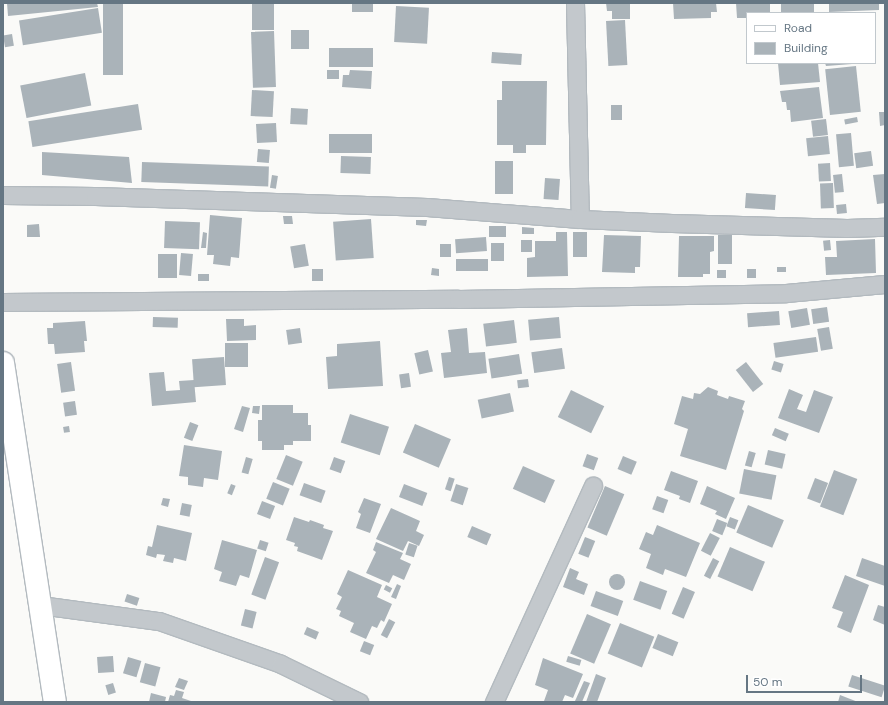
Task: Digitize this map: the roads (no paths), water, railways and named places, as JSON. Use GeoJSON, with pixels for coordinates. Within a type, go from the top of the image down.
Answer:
{"type":"FeatureCollection","features":[{"type":"Feature","properties":{"kind":"street"},"geometry":{"type":"LineString","coordinates":[[575,3],[580,219]]}},
{"type":"Feature","properties":{"kind":"street"},"geometry":{"type":"LineString","coordinates":[[3,195],[103,196],[426,207],[580,219],[680,224],[847,228],[885,227]]}},
{"type":"Feature","properties":{"kind":"street"},"geometry":{"type":"LineString","coordinates":[[3,302],[450,300],[786,293],[885,284]]}},
{"type":"Feature","properties":{"kind":"street"},"geometry":{"type":"LineString","coordinates":[[3,363],[55,702]]}},
{"type":"Feature","properties":{"kind":"street"},"geometry":{"type":"LineString","coordinates":[[494,702],[593,486]]}},
{"type":"Feature","properties":{"kind":"street"},"geometry":{"type":"LineString","coordinates":[[40,605],[159,621],[281,664],[359,702]]}}]}
